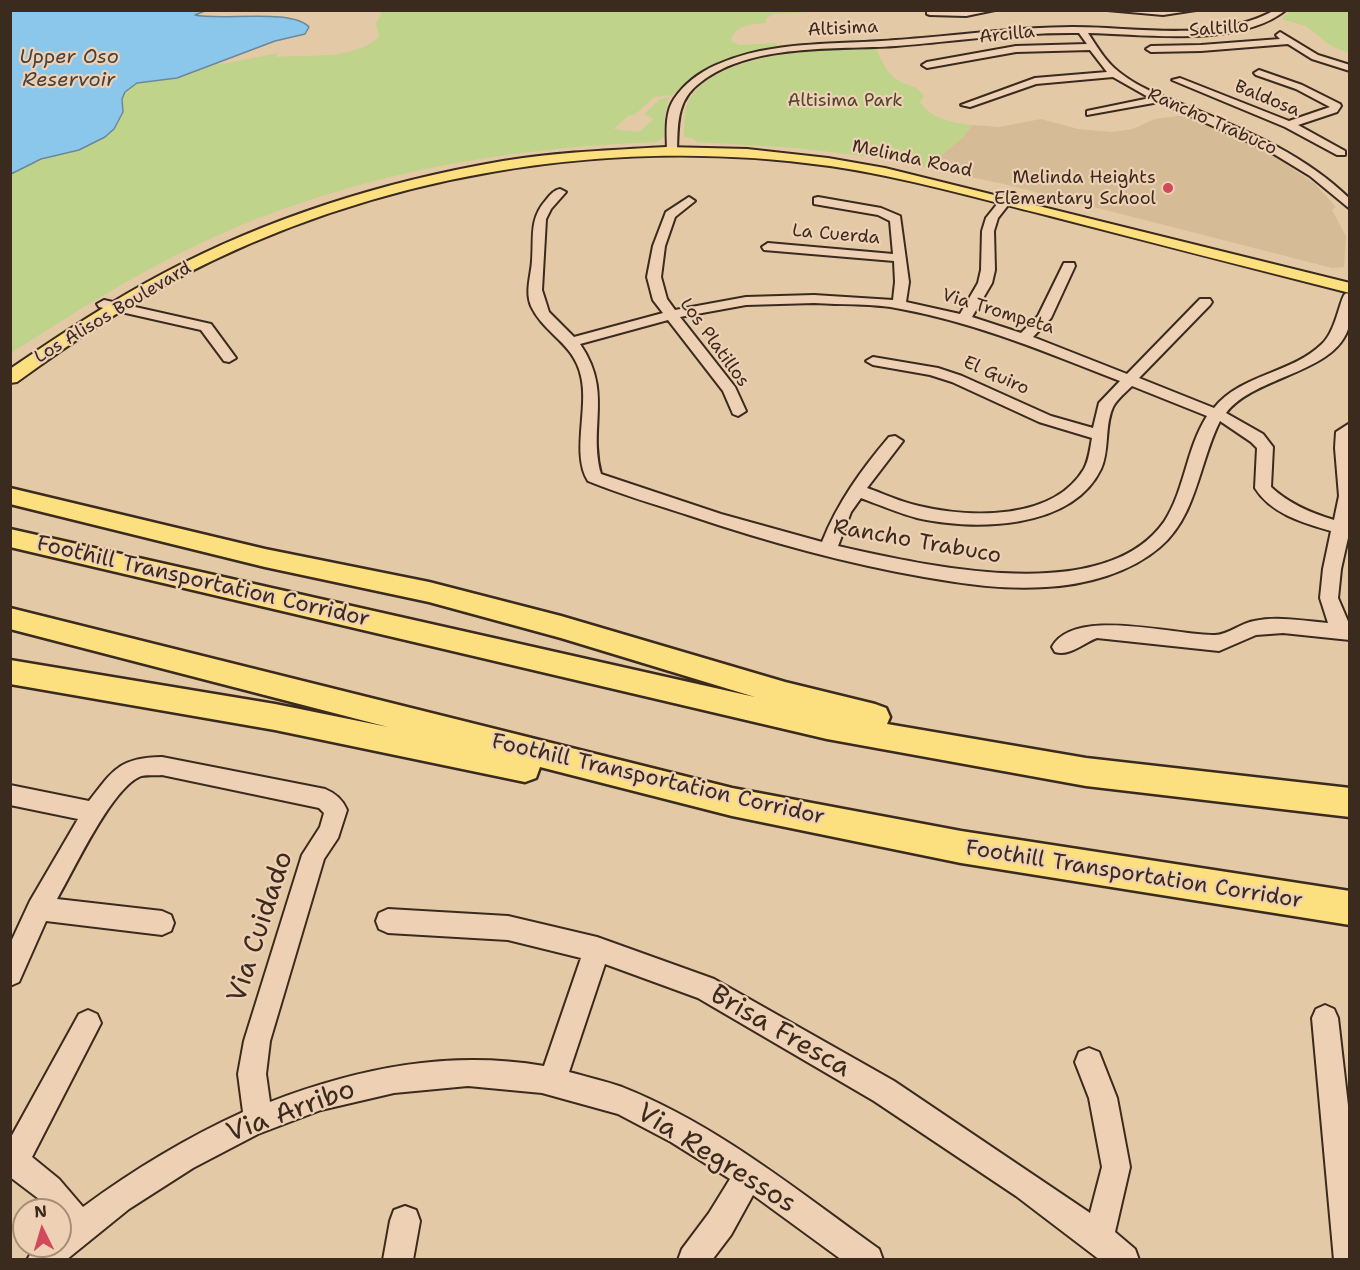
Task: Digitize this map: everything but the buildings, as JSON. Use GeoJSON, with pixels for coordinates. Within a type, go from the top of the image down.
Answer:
{"type":"FeatureCollection","features":[{"type":"Feature","properties":{"kind":"highway"},"geometry":{"type":"LineString","coordinates":[[10,496],[265,558],[429,592],[561,627],[785,694],[1086,772]]}},
{"type":"Feature","properties":{"kind":"highway","name":"Foothill Transportation Corridor"},"geometry":{"type":"LineString","coordinates":[[10,538],[827,726],[1086,772],[1350,803]]}},
{"type":"Feature","properties":{"kind":"highway","name":"Foothill Transportation Corridor"},"geometry":{"type":"LineString","coordinates":[[10,618],[732,802],[1110,873],[1350,908]]}},
{"type":"Feature","properties":{"kind":"highway"},"geometry":{"type":"LineString","coordinates":[[10,672],[275,717],[514,766],[732,802]]}},
{"type":"Feature","properties":{"kind":"main road","name":"Melinda Road"},"geometry":{"type":"LineString","coordinates":[[672,149],[829,162],[924,180],[1009,198],[1350,281]]}},
{"type":"Feature","properties":{"kind":"main road","name":"Los Alisos Boulevard"},"geometry":{"type":"LineString","coordinates":[[10,363],[115,303],[243,240],[284,223],[383,190],[468,171],[535,160],[672,149]]}},
{"type":"Feature","properties":{"kind":"main road","name":"Melinda Road"},"geometry":{"type":"LineString","coordinates":[[1009,198],[1350,288]]}},
{"type":"Feature","properties":{"kind":"main road","name":"Los Alisos Boulevard"},"geometry":{"type":"LineString","coordinates":[[10,378],[115,303]]}},
{"type":"Feature","properties":{"kind":"street"},"geometry":{"type":"LineString","coordinates":[[944,38],[933,26],[929,18],[930,11],[966,13],[992,10]]}},
{"type":"Feature","properties":{"kind":"street"},"geometry":{"type":"LineString","coordinates":[[1111,10],[1155,12],[1192,10]]}},
{"type":"Feature","properties":{"kind":"street","name":"Altisima"},"geometry":{"type":"LineString","coordinates":[[672,149],[674,110],[678,100],[694,82],[719,68],[749,57],[796,49],[893,43],[1009,31],[1191,32],[1252,24],[1282,10]]}},
{"type":"Feature","properties":{"kind":"street"},"geometry":{"type":"LineString","coordinates":[[1252,24],[1289,41],[1315,57],[1350,68]]}},
{"type":"Feature","properties":{"kind":"street","name":"Rancho Trabuco"},"geometry":{"type":"LineString","coordinates":[[1082,30],[1115,74],[1134,87],[1251,137],[1292,158],[1322,179],[1350,206]]}},
{"type":"Feature","properties":{"kind":"street","name":"Saltillo"},"geometry":{"type":"LineString","coordinates":[[1151,49],[1201,48],[1289,41]]}},
{"type":"Feature","properties":{"kind":"street","name":"Arcilla"},"geometry":{"type":"LineString","coordinates":[[927,65],[1008,50],[1093,47]]}},
{"type":"Feature","properties":{"kind":"street"},"geometry":{"type":"LineString","coordinates":[[1259,73],[1299,87],[1336,106],[1333,110],[1289,125]]}},
{"type":"Feature","properties":{"kind":"street"},"geometry":{"type":"LineString","coordinates":[[966,105],[1035,81],[1115,74]]}},
{"type":"Feature","properties":{"kind":"street","name":"Baldosa"},"geometry":{"type":"LineString","coordinates":[[1177,80],[1289,125],[1345,152]]}},
{"type":"Feature","properties":{"kind":"street"},"geometry":{"type":"LineString","coordinates":[[1092,113],[1160,99]]}},
{"type":"Feature","properties":{"kind":"street"},"geometry":{"type":"LineString","coordinates":[[1292,158],[1345,152]]}},
{"type":"Feature","properties":{"kind":"street"},"geometry":{"type":"LineString","coordinates":[[560,192],[544,209],[538,225],[540,258],[534,288],[537,304],[548,320],[572,342]]}},
{"type":"Feature","properties":{"kind":"street"},"geometry":{"type":"LineString","coordinates":[[964,319],[985,283],[988,270],[988,231],[992,218],[1009,198]]}},
{"type":"Feature","properties":{"kind":"street","name":"Los Platillos"},"geometry":{"type":"LineString","coordinates":[[689,201],[670,216],[659,246],[654,277],[660,300],[730,390],[738,411]]}},
{"type":"Feature","properties":{"kind":"street"},"geometry":{"type":"LineString","coordinates":[[818,201],[881,213],[896,219],[902,282],[899,304]]}},
{"type":"Feature","properties":{"kind":"street","name":"La Cuerda"},"geometry":{"type":"LineString","coordinates":[[768,247],[900,258]]}},
{"type":"Feature","properties":{"kind":"street"},"geometry":{"type":"LineString","coordinates":[[1023,338],[1044,318],[1069,266]]}},
{"type":"Feature","properties":{"kind":"street","name":"Rancho Trabuco"},"geometry":{"type":"LineString","coordinates":[[572,342],[588,371],[593,395],[590,466],[594,477],[731,524],[896,566],[976,579],[1062,579],[1099,572],[1130,559],[1157,540],[1173,522],[1182,507],[1200,442],[1216,415],[1225,404],[1244,389],[1342,344],[1342,325],[1350,297]]}},
{"type":"Feature","properties":{"kind":"street","name":"Via Trompeta"},"geometry":{"type":"LineString","coordinates":[[572,342],[673,314],[746,301],[780,299],[899,304],[964,319],[1023,338],[1216,415],[1246,430],[1265,447],[1263,488],[1270,497],[1293,512],[1341,528]]}},
{"type":"Feature","properties":{"kind":"street"},"geometry":{"type":"LineString","coordinates":[[857,490],[916,512],[948,518],[999,518],[1021,515],[1064,498],[1091,472],[1099,452],[1101,418],[1107,403],[1205,302]]}},
{"type":"Feature","properties":{"kind":"street"},"geometry":{"type":"LineString","coordinates":[[115,303],[206,327],[217,340],[219,348],[229,358]]}},
{"type":"Feature","properties":{"kind":"street","name":"El Guiro"},"geometry":{"type":"LineString","coordinates":[[873,361],[933,371],[957,379],[1045,419],[1101,436]]}},
{"type":"Feature","properties":{"kind":"street"},"geometry":{"type":"LineString","coordinates":[[1062,647],[1078,636],[1097,631],[1219,643],[1254,628],[1283,627],[1345,632],[1329,598],[1348,496],[1343,448],[1344,432],[1350,428]]}},
{"type":"Feature","properties":{"kind":"street"},"geometry":{"type":"LineString","coordinates":[[828,550],[843,512],[895,441]]}},
{"type":"Feature","properties":{"kind":"street","name":"Via Cuidado"},"geometry":{"type":"LineString","coordinates":[[94,812],[119,779],[137,767],[162,766],[325,799],[336,810],[330,831],[314,855],[257,1041],[252,1074],[258,1120]]}},
{"type":"Feature","properties":{"kind":"street"},"geometry":{"type":"LineString","coordinates":[[10,795],[94,812],[39,909],[10,973]]}},
{"type":"Feature","properties":{"kind":"street"},"geometry":{"type":"LineString","coordinates":[[39,909],[162,923]]}},
{"type":"Feature","properties":{"kind":"street","name":"Brisa Fresca"},"geometry":{"type":"LineString","coordinates":[[388,921],[508,928],[597,949],[705,988],[884,1090],[1099,1238],[1124,1260]]}},
{"type":"Feature","properties":{"kind":"street"},"geometry":{"type":"LineString","coordinates":[[554,1080],[597,949]]}},
{"type":"Feature","properties":{"kind":"street"},"geometry":{"type":"LineString","coordinates":[[1325,1018],[1348,1260]]}},
{"type":"Feature","properties":{"kind":"street"},"geometry":{"type":"LineString","coordinates":[[52,1198],[49,1189],[13,1159],[88,1023]]}},
{"type":"Feature","properties":{"kind":"street"},"geometry":{"type":"LineString","coordinates":[[1089,1062],[1103,1098],[1116,1167],[1099,1238]]}},
{"type":"Feature","properties":{"kind":"street","name":"Via Arribo"},"geometry":{"type":"LineString","coordinates":[[72,1235],[149,1179],[205,1144],[322,1094],[389,1079],[452,1073],[501,1073],[554,1080]]}},
{"type":"Feature","properties":{"kind":"street","name":"Via Regressos"},"geometry":{"type":"LineString","coordinates":[[554,1080],[617,1099],[684,1132],[749,1174],[867,1260]]}},
{"type":"Feature","properties":{"kind":"street"},"geometry":{"type":"LineString","coordinates":[[693,1260],[720,1224],[749,1174]]}},
{"type":"Feature","properties":{"kind":"street"},"geometry":{"type":"LineString","coordinates":[[398,1260],[405,1221]]}},
{"type":"Feature","properties":{"kind":"shaded area","name":"Melinda Heights Elementary School"},"geometry":{"type":"Polygon","coordinates":[[[1186,115],[1265,150],[1315,184],[1336,207],[1332,210],[1346,236],[1344,267],[1332,268],[1004,184],[936,170],[936,159],[963,137],[972,125],[999,127],[1041,119],[1078,129],[1112,132],[1133,129],[1155,119],[1186,115]]]}},
{"type":"Feature","properties":{"kind":"green space"},"geometry":{"type":"Polygon","coordinates":[[[808,10],[813,12],[774,14],[765,19],[767,23],[740,29],[731,41],[739,45],[776,43],[778,47],[727,59],[706,69],[687,81],[673,95],[654,97],[636,114],[628,116],[614,129],[639,132],[654,119],[644,114],[660,99],[669,97],[665,113],[664,137],[656,142],[597,145],[480,159],[365,183],[309,200],[253,220],[174,256],[103,295],[11,353],[11,174],[34,163],[81,148],[107,135],[122,115],[124,93],[130,86],[146,81],[176,79],[221,61],[217,65],[278,53],[275,57],[330,55],[356,50],[379,37],[376,24],[382,11],[808,10]]]}},
{"type":"Feature","properties":{"kind":"green space"},"geometry":{"type":"Polygon","coordinates":[[[1291,11],[1349,11],[1349,53],[1331,46],[1306,26],[1281,19],[1291,11]]]}},
{"type":"Feature","properties":{"kind":"green space","name":"Altisima Park"},"geometry":{"type":"Polygon","coordinates":[[[876,48],[891,75],[921,92],[924,96],[920,102],[930,112],[951,121],[972,125],[963,137],[937,159],[936,170],[896,160],[797,148],[696,142],[694,139],[684,137],[687,105],[698,88],[716,75],[764,58],[791,53],[876,48]]]}},
{"type":"Feature","properties":{"kind":"water","name":"Upper Oso Reservoir"},"geometry":{"type":"Polygon","coordinates":[[[11,10],[205,11],[195,15],[272,16],[300,21],[309,27],[305,34],[275,41],[177,78],[137,83],[125,92],[122,99],[123,112],[114,129],[105,137],[79,150],[41,159],[11,174],[11,10]]]}},
{"type":"Feature","properties":{"kind":"place","name":"Melinda Heights Elementary School"},"geometry":{"type":"Point","coordinates":[1168,188]}}]}
